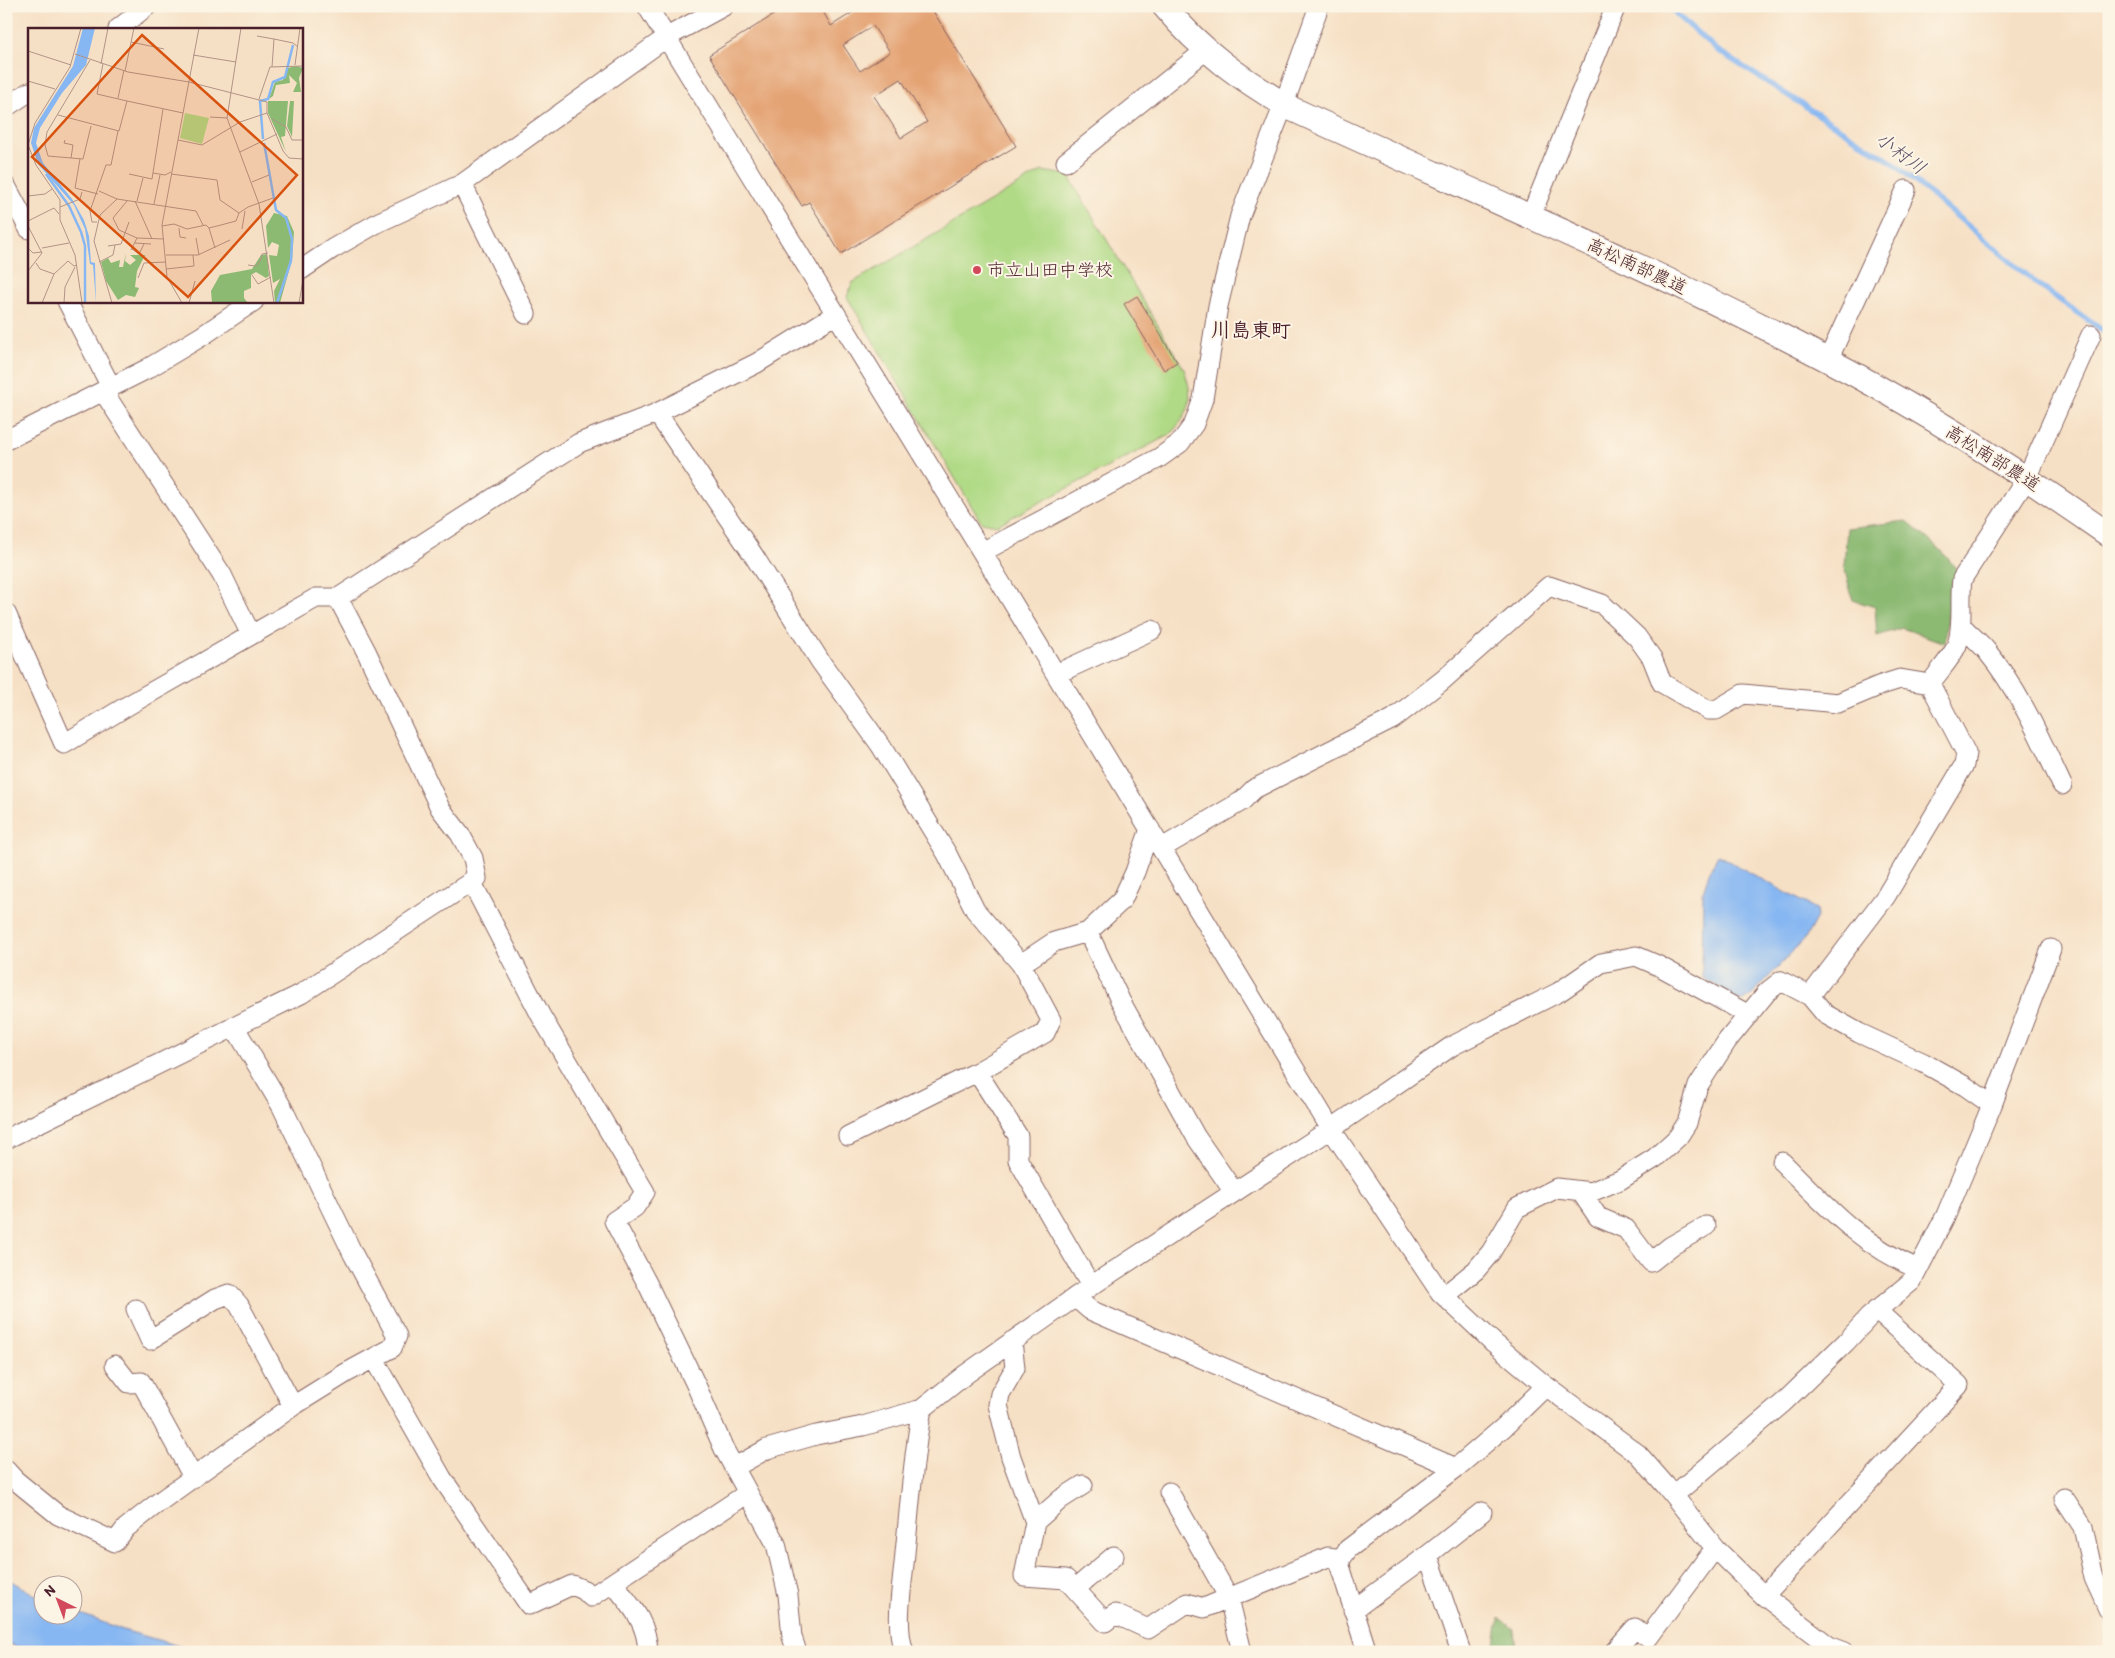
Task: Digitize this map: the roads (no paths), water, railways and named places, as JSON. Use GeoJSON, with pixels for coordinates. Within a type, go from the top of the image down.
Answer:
{"type":"FeatureCollection","features":[{"type":"Feature","properties":{"kind":"street"},"geometry":{"type":"LineString","coordinates":[[119,28],[147,6]]}},
{"type":"Feature","properties":{"kind":"street"},"geometry":{"type":"LineString","coordinates":[[647,6],[982,552],[1331,1129],[1444,1296],[1494,1343],[1546,1386],[1638,1454],[1674,1495],[1715,1548],[1764,1596],[1829,1646],[1845,1652]]}},
{"type":"Feature","properties":{"kind":"street"},"geometry":{"type":"LineString","coordinates":[[302,269],[332,249],[379,222],[462,184],[667,37],[724,6]]}},
{"type":"Feature","properties":{"kind":"street","name":"高松南部農道"},"geometry":{"type":"LineString","coordinates":[[1164,6],[1206,50],[1245,81],[1284,104],[1726,307],[1828,360],[2027,478],[2109,535]]}},
{"type":"Feature","properties":{"kind":"street"},"geometry":{"type":"LineString","coordinates":[[982,552],[1159,458],[1180,443],[1194,424],[1203,399],[1218,306],[1240,216],[1284,104],[1319,6]]}},
{"type":"Feature","properties":{"kind":"street"},"geometry":{"type":"LineString","coordinates":[[1530,218],[1616,6]]}},
{"type":"Feature","properties":{"kind":"street"},"geometry":{"type":"LineString","coordinates":[[1066,162],[1206,50]]}},
{"type":"Feature","properties":{"kind":"street"},"geometry":{"type":"LineString","coordinates":[[6,107],[28,93]]}},
{"type":"Feature","properties":{"kind":"street"},"geometry":{"type":"LineString","coordinates":[[462,184],[526,314]]}},
{"type":"Feature","properties":{"kind":"street"},"geometry":{"type":"LineString","coordinates":[[6,186],[28,227]]}},
{"type":"Feature","properties":{"kind":"street"},"geometry":{"type":"LineString","coordinates":[[1828,360],[1906,190]]}},
{"type":"Feature","properties":{"kind":"street"},"geometry":{"type":"LineString","coordinates":[[66,302],[107,389],[222,575],[252,635]]}},
{"type":"Feature","properties":{"kind":"street"},"geometry":{"type":"LineString","coordinates":[[6,440],[155,364],[252,302]]}},
{"type":"Feature","properties":{"kind":"street"},"geometry":{"type":"LineString","coordinates":[[6,613],[64,744],[316,598],[338,598],[579,443],[657,414],[757,363],[836,314]]}},
{"type":"Feature","properties":{"kind":"street"},"geometry":{"type":"LineString","coordinates":[[1930,684],[1956,646],[1961,625],[1960,598],[1962,579],[2027,478],[2091,335]]}},
{"type":"Feature","properties":{"kind":"street"},"geometry":{"type":"LineString","coordinates":[[657,414],[754,556],[820,660],[882,746],[946,854],[975,910],[1021,964],[1051,1020],[1045,1032],[977,1072],[848,1136]]}},
{"type":"Feature","properties":{"kind":"street"},"geometry":{"type":"LineString","coordinates":[[1162,848],[1242,801],[1254,789],[1393,719],[1443,680],[1549,586],[1602,604],[1636,637],[1652,658],[1662,683],[1708,710],[1716,710],[1743,694],[1838,703],[1881,685],[1900,680],[1930,684]]}},
{"type":"Feature","properties":{"kind":"street"},"geometry":{"type":"LineString","coordinates":[[6,1139],[301,994],[477,878],[473,858],[460,834],[440,808],[367,653],[338,598]]}},
{"type":"Feature","properties":{"kind":"street"},"geometry":{"type":"LineString","coordinates":[[1961,625],[1986,650],[2019,698],[2039,735],[2062,785]]}},
{"type":"Feature","properties":{"kind":"street"},"geometry":{"type":"LineString","coordinates":[[1056,674],[1152,630]]}},
{"type":"Feature","properties":{"kind":"street"},"geometry":{"type":"LineString","coordinates":[[1810,996],[1886,896],[1964,766],[1966,753],[1930,684]]}},
{"type":"Feature","properties":{"kind":"street"},"geometry":{"type":"LineString","coordinates":[[1021,964],[1054,942],[1088,932],[1122,900],[1136,872],[1150,829]]}},
{"type":"Feature","properties":{"kind":"street"},"geometry":{"type":"LineString","coordinates":[[471,881],[541,1016],[645,1192],[635,1207],[614,1221],[648,1285],[696,1385],[724,1449],[776,1544],[788,1595],[792,1637],[797,1652]]}},
{"type":"Feature","properties":{"kind":"street"},"geometry":{"type":"LineString","coordinates":[[1088,932],[1120,1000],[1196,1137],[1234,1192]]}},
{"type":"Feature","properties":{"kind":"street"},"geometry":{"type":"LineString","coordinates":[[1674,1495],[1783,1403],[1876,1310],[1912,1281],[1946,1215],[1992,1106],[2051,949]]}},
{"type":"Feature","properties":{"kind":"street"},"geometry":{"type":"LineString","coordinates":[[735,1467],[767,1449],[816,1435],[863,1426],[922,1409],[1012,1341],[1091,1286],[1331,1129],[1452,1046],[1559,992],[1601,963],[1636,956],[1659,966],[1749,1014]]}},
{"type":"Feature","properties":{"kind":"street"},"geometry":{"type":"LineString","coordinates":[[1444,1296],[1476,1270],[1491,1252],[1517,1208],[1557,1188],[1591,1192],[1620,1180],[1654,1158],[1678,1137],[1687,1124],[1698,1086],[1727,1041],[1767,992],[1781,981],[1810,996],[1826,1014],[1859,1034],[1932,1068],[1965,1086],[1992,1106]]}},
{"type":"Feature","properties":{"kind":"street"},"geometry":{"type":"LineString","coordinates":[[6,1470],[15,1480],[58,1515],[115,1542],[126,1528],[193,1477],[294,1406],[346,1373],[392,1348],[397,1336],[354,1254],[282,1106],[234,1026]]}},
{"type":"Feature","properties":{"kind":"street"},"geometry":{"type":"LineString","coordinates":[[977,1072],[1018,1136],[1018,1160],[1091,1286]]}},
{"type":"Feature","properties":{"kind":"street"},"geometry":{"type":"LineString","coordinates":[[1782,1162],[1828,1209],[1861,1237],[1893,1258],[1918,1269]]}},
{"type":"Feature","properties":{"kind":"street"},"geometry":{"type":"LineString","coordinates":[[1581,1192],[1598,1217],[1626,1229],[1651,1262],[1671,1246],[1706,1226]]}},
{"type":"Feature","properties":{"kind":"street"},"geometry":{"type":"LineString","coordinates":[[136,1309],[150,1340],[215,1298],[229,1294],[239,1305],[294,1406]]}},
{"type":"Feature","properties":{"kind":"street"},"geometry":{"type":"LineString","coordinates":[[1075,1297],[1090,1310],[1456,1468]]}},
{"type":"Feature","properties":{"kind":"street"},"geometry":{"type":"LineString","coordinates":[[1764,1596],[1958,1385],[1876,1310]]}},
{"type":"Feature","properties":{"kind":"street"},"geometry":{"type":"LineString","coordinates":[[1012,1341],[1014,1368],[1000,1394],[998,1405],[1011,1457],[1035,1522],[1024,1576],[1066,1579],[1105,1622],[1115,1614],[1148,1630],[1187,1603],[1204,1608],[1328,1557],[1341,1559]]}},
{"type":"Feature","properties":{"kind":"street"},"geometry":{"type":"LineString","coordinates":[[374,1359],[442,1478],[529,1604],[572,1585],[584,1590],[591,1597],[748,1493]]}},
{"type":"Feature","properties":{"kind":"street"},"geometry":{"type":"LineString","coordinates":[[115,1365],[129,1383],[141,1382],[193,1477]]}},
{"type":"Feature","properties":{"kind":"street"},"geometry":{"type":"LineString","coordinates":[[1366,1652],[1340,1566],[1341,1559],[1348,1549],[1456,1468],[1504,1427],[1546,1386]]}},
{"type":"Feature","properties":{"kind":"street"},"geometry":{"type":"LineString","coordinates":[[904,1652],[901,1643],[900,1608],[916,1443],[922,1409]]}},
{"type":"Feature","properties":{"kind":"street"},"geometry":{"type":"LineString","coordinates":[[1035,1522],[1061,1500],[1083,1485]]}},
{"type":"Feature","properties":{"kind":"street"},"geometry":{"type":"LineString","coordinates":[[1169,1492],[1228,1598],[1242,1652]]}},
{"type":"Feature","properties":{"kind":"street"},"geometry":{"type":"LineString","coordinates":[[2064,1498],[2083,1527],[2094,1578],[2109,1611]]}},
{"type":"Feature","properties":{"kind":"street"},"geometry":{"type":"LineString","coordinates":[[1353,1610],[1428,1555],[1482,1512]]}},
{"type":"Feature","properties":{"kind":"street"},"geometry":{"type":"LineString","coordinates":[[1614,1652],[1635,1628],[1648,1638],[1715,1548]]}},
{"type":"Feature","properties":{"kind":"street"},"geometry":{"type":"LineString","coordinates":[[1428,1555],[1461,1652]]}},
{"type":"Feature","properties":{"kind":"street"},"geometry":{"type":"LineString","coordinates":[[1075,1589],[1114,1556]]}},
{"type":"Feature","properties":{"kind":"street"},"geometry":{"type":"LineString","coordinates":[[613,1583],[641,1620],[647,1636],[648,1652]]}},
{"type":"Feature","properties":{"kind":"water"},"geometry":{"type":"Polygon","coordinates":[[[1718,855],[1816,909],[1817,917],[1806,937],[1750,997],[1742,1002],[1702,977],[1703,892],[1709,873],[1718,855]]]}},
{"type":"Feature","properties":{"kind":"water"},"geometry":{"type":"Polygon","coordinates":[[[6,1578],[32,1593],[32,1626],[82,1626],[82,1614],[123,1630],[200,1652],[26,1652],[6,1642],[6,1578]]]}},
{"type":"Feature","properties":{"kind":"waterway","name":"小村川"},"geometry":{"type":"LineString","coordinates":[[1667,6],[1717,50],[1892,162],[2040,286],[2109,335]]}},
{"type":"Feature","properties":{"kind":"place","name":"市立山田中学校"},"geometry":{"type":"Point","coordinates":[977,270]}},
{"type":"Feature","properties":{"kind":"district","name":"川島東町"},"geometry":{"type":"Point","coordinates":[1251,330]}}]}
